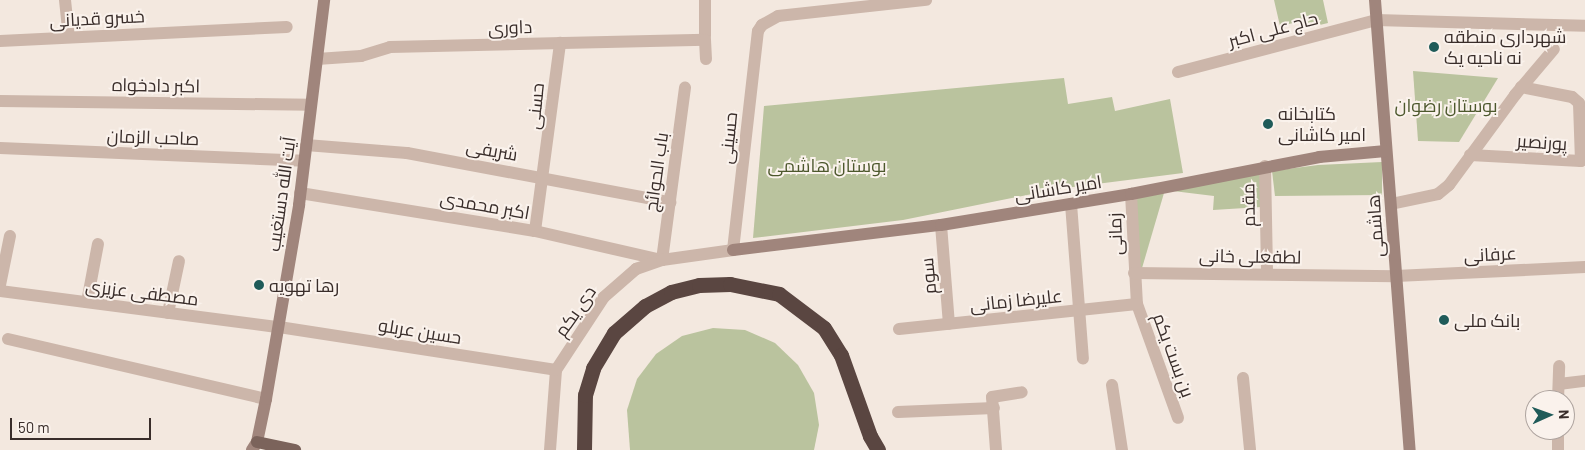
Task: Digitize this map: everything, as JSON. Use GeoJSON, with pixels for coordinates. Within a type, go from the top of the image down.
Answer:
{"type":"FeatureCollection","features":[{"type":"Feature","properties":{"kind":"highway"},"geometry":{"type":"LineString","coordinates":[[584,450],[585,394],[593,368],[614,334],[645,306],[671,292],[699,285],[730,284],[779,294],[824,328],[840,354],[870,436],[878,450]]}},
{"type":"Feature","properties":{"kind":"main road"},"geometry":{"type":"LineString","coordinates":[[255,446],[295,450]]}},
{"type":"Feature","properties":{"kind":"street"},"geometry":{"type":"LineString","coordinates":[[65,0],[69,36]]}},
{"type":"Feature","properties":{"kind":"street","name":"آیت الله دستغیب"},"geometry":{"type":"LineString","coordinates":[[255,446],[279,328],[300,193],[324,0]]}},
{"type":"Feature","properties":{"kind":"street"},"geometry":{"type":"LineString","coordinates":[[705,0],[706,59]]}},
{"type":"Feature","properties":{"kind":"street"},"geometry":{"type":"LineString","coordinates":[[903,1],[926,0]]}},
{"type":"Feature","properties":{"kind":"street","name":"هاشمی"},"geometry":{"type":"LineString","coordinates":[[1374,0],[1410,450]]}},
{"type":"Feature","properties":{"kind":"street","name":"حسینی"},"geometry":{"type":"LineString","coordinates":[[733,250],[758,31],[768,19],[778,16],[903,1]]}},
{"type":"Feature","properties":{"kind":"street","name":"حاج علی اکبر"},"geometry":{"type":"LineString","coordinates":[[1178,72],[1376,20],[1585,26]]}},
{"type":"Feature","properties":{"kind":"street","name":"خسرو قدیانی"},"geometry":{"type":"LineString","coordinates":[[0,40],[286,27]]}},
{"type":"Feature","properties":{"kind":"street","name":"داوری"},"geometry":{"type":"LineString","coordinates":[[317,59],[361,56],[390,47],[705,38]]}},
{"type":"Feature","properties":{"kind":"street","name":"حسنی"},"geometry":{"type":"LineString","coordinates":[[535,232],[545,177],[560,43]]}},
{"type":"Feature","properties":{"kind":"street","name":"پورنصیر"},"geometry":{"type":"LineString","coordinates":[[1391,204],[1438,194],[1449,185],[1521,87],[1554,49]]}},
{"type":"Feature","properties":{"kind":"street","name":"پورنصیر"},"geometry":{"type":"LineString","coordinates":[[1470,155],[1581,160],[1580,103],[1572,97],[1521,87]]}},
{"type":"Feature","properties":{"kind":"street","name":"باب الحوائج"},"geometry":{"type":"LineString","coordinates":[[662,260],[685,88]]}},
{"type":"Feature","properties":{"kind":"street","name":"اکبر دادخواه"},"geometry":{"type":"LineString","coordinates":[[0,101],[311,105]]}},
{"type":"Feature","properties":{"kind":"street","name":"شریفی"},"geometry":{"type":"LineString","coordinates":[[306,145],[407,153],[545,177],[670,202]]}},
{"type":"Feature","properties":{"kind":"street","name":"صاحب الزمان"},"geometry":{"type":"LineString","coordinates":[[0,148],[304,161]]}},
{"type":"Feature","properties":{"kind":"street","name":"امیر کاشانی"},"geometry":{"type":"LineString","coordinates":[[733,250],[941,225],[1131,194],[1265,166],[1319,157],[1386,151]]}},
{"type":"Feature","properties":{"kind":"street","name":"مقدم"},"geometry":{"type":"LineString","coordinates":[[1265,166],[1267,274]]}},
{"type":"Feature","properties":{"kind":"street","name":"اکبر محمدی"},"geometry":{"type":"LineString","coordinates":[[300,193],[535,232],[662,260]]}},
{"type":"Feature","properties":{"kind":"street","name":"زمانی"},"geometry":{"type":"LineString","coordinates":[[1131,194],[1134,273]]}},
{"type":"Feature","properties":{"kind":"street"},"geometry":{"type":"LineString","coordinates":[[1071,204],[1083,359]]}},
{"type":"Feature","properties":{"kind":"street","name":"سوم"},"geometry":{"type":"LineString","coordinates":[[941,225],[949,324]]}},
{"type":"Feature","properties":{"kind":"street"},"geometry":{"type":"LineString","coordinates":[[0,285],[10,236]]}},
{"type":"Feature","properties":{"kind":"street"},"geometry":{"type":"LineString","coordinates":[[86,302],[98,244]]}},
{"type":"Feature","properties":{"kind":"street","name":"دی یکم"},"geometry":{"type":"LineString","coordinates":[[550,450],[556,370],[604,297],[636,269],[662,260],[733,250]]}},
{"type":"Feature","properties":{"kind":"street"},"geometry":{"type":"LineString","coordinates":[[168,313],[179,261]]}},
{"type":"Feature","properties":{"kind":"street","name":"عرفانی"},"geometry":{"type":"LineString","coordinates":[[1396,276],[1585,267]]}},
{"type":"Feature","properties":{"kind":"street"},"geometry":{"type":"LineString","coordinates":[[1134,273],[1137,304]]}},
{"type":"Feature","properties":{"kind":"street","name":"لطفعلی خانی"},"geometry":{"type":"LineString","coordinates":[[1134,273],[1396,276]]}},
{"type":"Feature","properties":{"kind":"street","name":"مصطفی عزیزی"},"geometry":{"type":"LineString","coordinates":[[0,291],[279,328]]}},
{"type":"Feature","properties":{"kind":"street","name":"علیرضا زمانی"},"geometry":{"type":"LineString","coordinates":[[899,329],[1137,304]]}},
{"type":"Feature","properties":{"kind":"street","name":"بن بست یکم"},"geometry":{"type":"LineString","coordinates":[[1137,304],[1178,418]]}},
{"type":"Feature","properties":{"kind":"street","name":"حسین عربلو"},"geometry":{"type":"LineString","coordinates":[[279,328],[556,370]]}},
{"type":"Feature","properties":{"kind":"street"},"geometry":{"type":"LineString","coordinates":[[8,339],[266,398]]}},
{"type":"Feature","properties":{"kind":"street"},"geometry":{"type":"LineString","coordinates":[[1559,366],[1559,390]]}},
{"type":"Feature","properties":{"kind":"street"},"geometry":{"type":"LineString","coordinates":[[1243,378],[1250,450]]}},
{"type":"Feature","properties":{"kind":"street"},"geometry":{"type":"LineString","coordinates":[[1559,384],[1585,381]]}},
{"type":"Feature","properties":{"kind":"street"},"geometry":{"type":"LineString","coordinates":[[1112,385],[1122,450]]}},
{"type":"Feature","properties":{"kind":"street"},"geometry":{"type":"LineString","coordinates":[[996,450],[992,397],[1022,392]]}},
{"type":"Feature","properties":{"kind":"street"},"geometry":{"type":"LineString","coordinates":[[898,412],[994,408]]}},
{"type":"Feature","properties":{"kind":"green space"},"geometry":{"type":"Polygon","coordinates":[[[1274,0],[1323,0],[1328,23],[1303,29],[1302,21],[1280,26],[1274,0]]]}},
{"type":"Feature","properties":{"kind":"green space","name":"بوستان رضوان"},"geometry":{"type":"Polygon","coordinates":[[[1413,71],[1498,78],[1459,142],[1418,141],[1413,71]]]}},
{"type":"Feature","properties":{"kind":"green space","name":"بوستان هاشمی"},"geometry":{"type":"Polygon","coordinates":[[[1064,78],[1068,104],[1112,97],[1115,111],[1170,99],[1183,173],[1057,189],[903,220],[753,238],[764,106],[1064,78]]]}},
{"type":"Feature","properties":{"kind":"green space"},"geometry":{"type":"Polygon","coordinates":[[[1382,162],[1382,195],[1275,196],[1272,171],[1318,165],[1382,162]]]}},
{"type":"Feature","properties":{"kind":"green space"},"geometry":{"type":"Polygon","coordinates":[[[1261,171],[1261,207],[1213,210],[1214,196],[1173,191],[1261,171]]]}},
{"type":"Feature","properties":{"kind":"green space"},"geometry":{"type":"Polygon","coordinates":[[[1164,193],[1140,275],[1136,197],[1164,193]]]}},
{"type":"Feature","properties":{"kind":"green space"},"geometry":{"type":"Polygon","coordinates":[[[713,328],[745,330],[775,343],[798,365],[814,393],[819,425],[814,450],[630,450],[627,410],[637,379],[656,354],[682,336],[713,328]]]}},
{"type":"Feature","properties":{"kind":"place","name":"شهرداری منطقه نه ناحیه یک"},"geometry":{"type":"Point","coordinates":[1434,47]}},
{"type":"Feature","properties":{"kind":"place","name":"کتابخانه امیر کاشانی"},"geometry":{"type":"Point","coordinates":[1268,124]}},
{"type":"Feature","properties":{"kind":"place","name":"رها تهویه"},"geometry":{"type":"Point","coordinates":[259,285]}},
{"type":"Feature","properties":{"kind":"place","name":"بانک ملی"},"geometry":{"type":"Point","coordinates":[1444,320]}}]}
